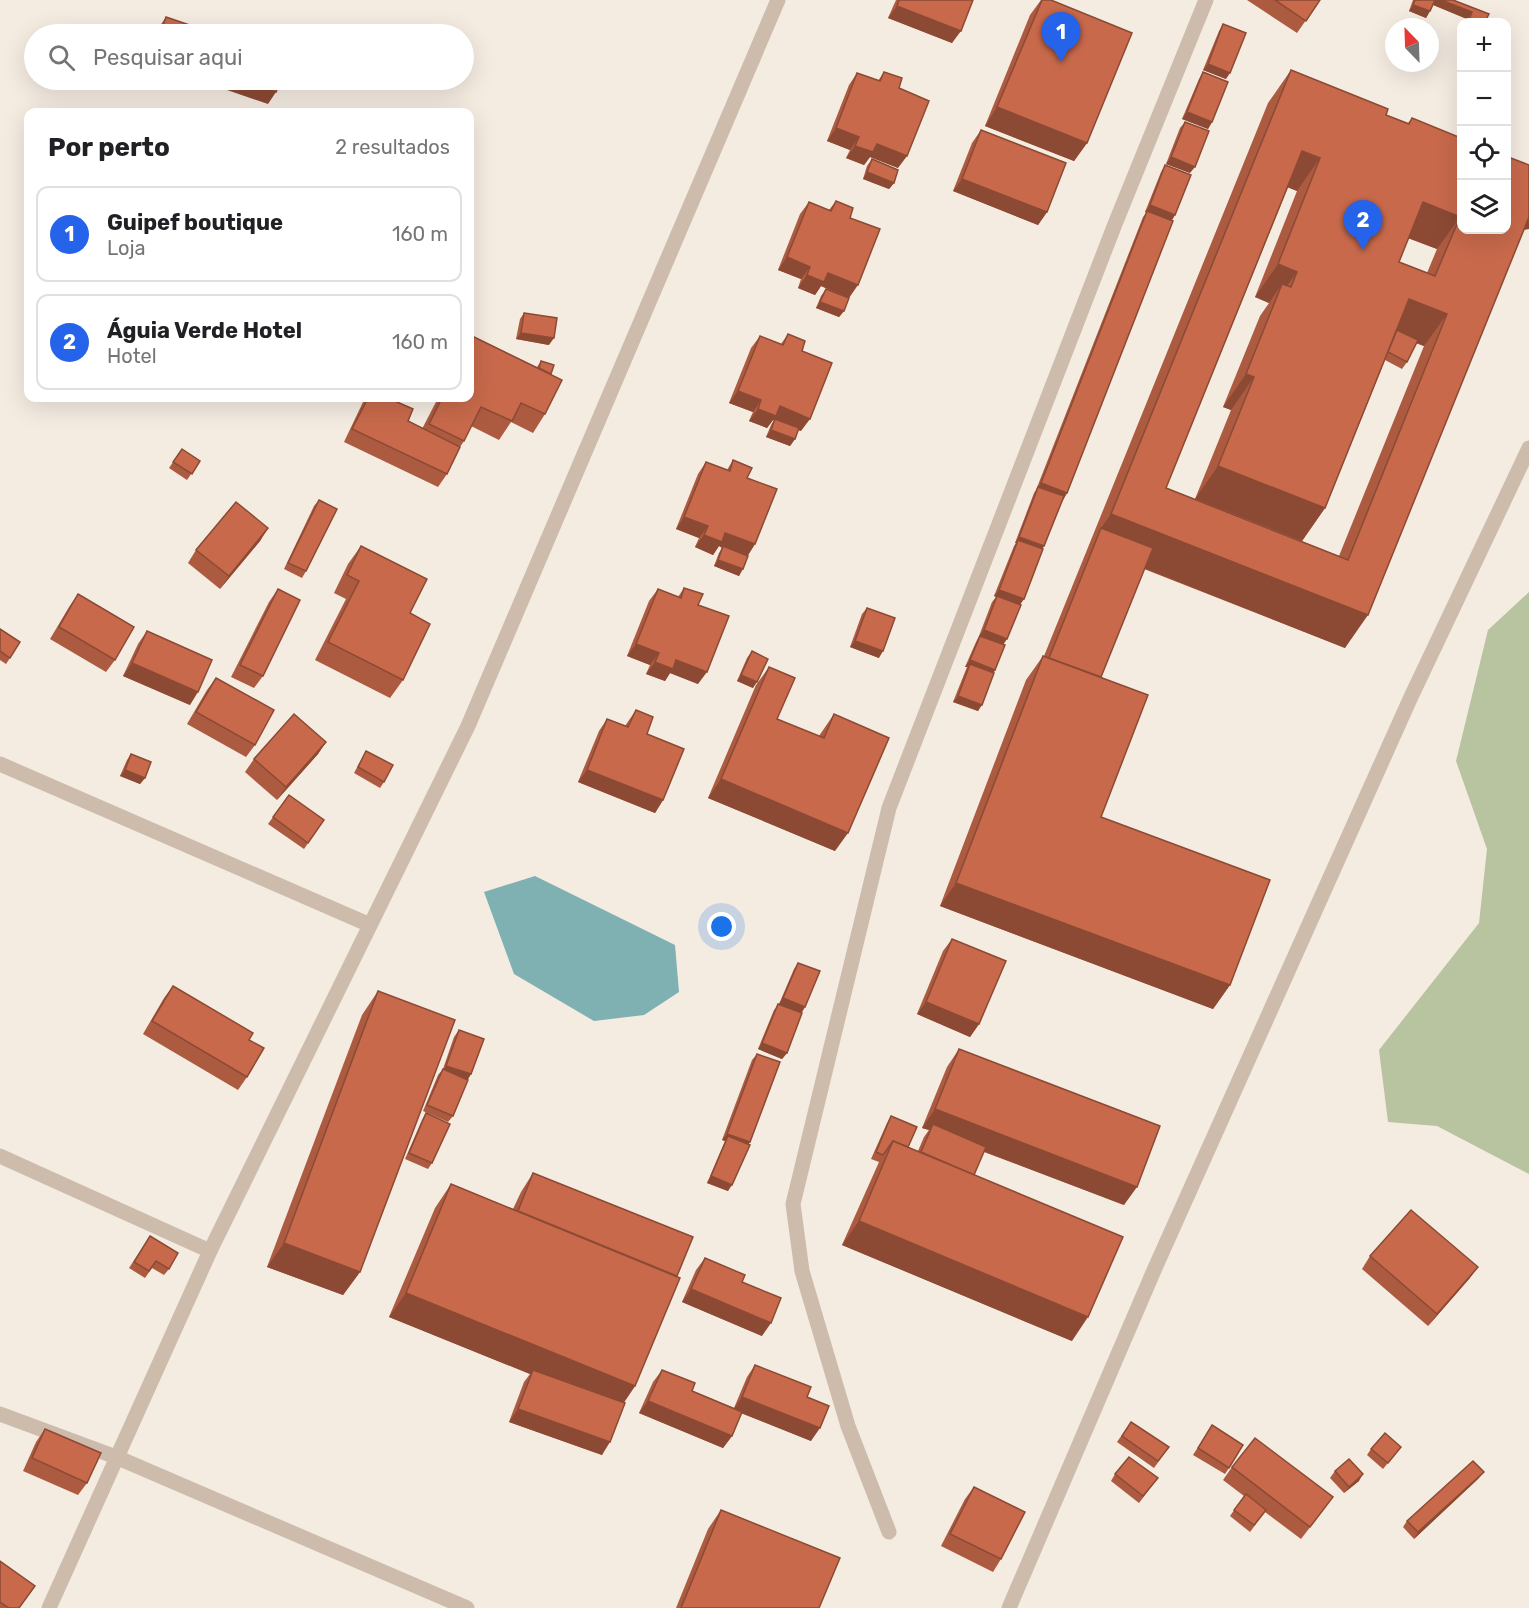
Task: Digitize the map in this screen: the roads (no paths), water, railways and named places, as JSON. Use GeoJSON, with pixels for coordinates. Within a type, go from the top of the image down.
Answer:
{"type":"FeatureCollection","features":[{"type":"Feature","properties":{"kind":"street"},"geometry":{"type":"LineString","coordinates":[[49,1608],[210,1251],[468,726],[778,0]]}},
{"type":"Feature","properties":{"kind":"street"},"geometry":{"type":"LineString","coordinates":[[889,1532],[848,1426],[802,1271],[793,1204],[889,808],[1115,224],[1206,0]]}},
{"type":"Feature","properties":{"kind":"street"},"geometry":{"type":"LineString","coordinates":[[1009,1608],[1189,1191],[1410,699],[1529,448]]}},
{"type":"Feature","properties":{"kind":"street"},"geometry":{"type":"LineString","coordinates":[[0,764],[370,925]]}},
{"type":"Feature","properties":{"kind":"street"},"geometry":{"type":"LineString","coordinates":[[0,1156],[210,1251]]}},
{"type":"Feature","properties":{"kind":"street"},"geometry":{"type":"LineString","coordinates":[[0,1414],[116,1457],[467,1608]]}},
{"type":"Feature","properties":{"kind":"water"},"geometry":{"type":"Polygon","coordinates":[[[535,876],[675,945],[679,992],[644,1015],[594,1021],[514,974],[484,892],[535,876]]]}},
{"type":"Feature","properties":{"kind":"place","name":"Guipef boutique"},"geometry":{"type":"Point","coordinates":[1061,62]}},
{"type":"Feature","properties":{"kind":"place","name":"Águia Verde Hotel"},"geometry":{"type":"Point","coordinates":[1363,250]}}]}
